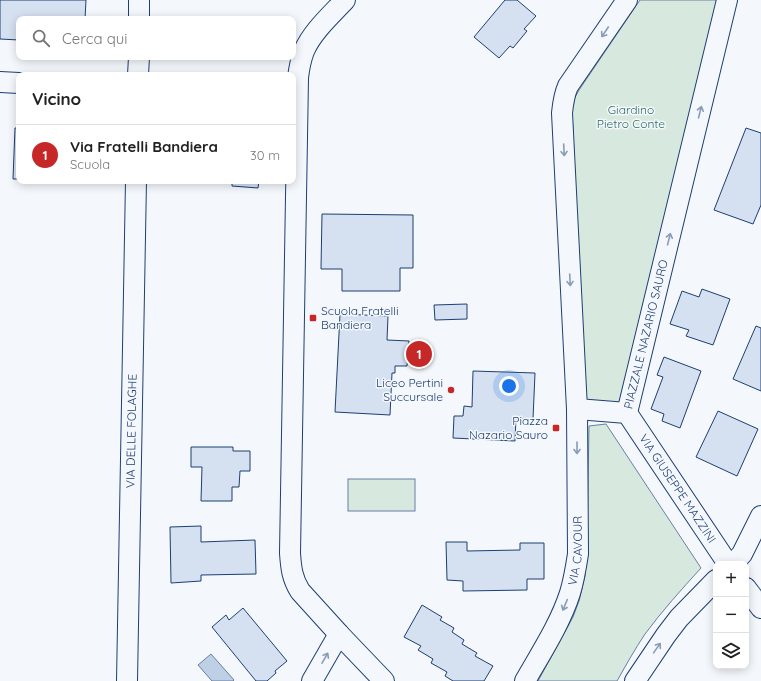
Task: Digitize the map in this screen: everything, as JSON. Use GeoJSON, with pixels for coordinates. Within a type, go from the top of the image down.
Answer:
{"type":"FeatureCollection","features":[{"type":"Feature","properties":{"kind":"street"},"geometry":{"type":"LineString","coordinates":[[139,0],[139,16]]}},
{"type":"Feature","properties":{"kind":"street"},"geometry":{"type":"LineString","coordinates":[[345,0],[329,16],[311,39],[302,57],[298,78],[290,553],[292,575],[300,592],[384,681]]}},
{"type":"Feature","properties":{"kind":"street"},"geometry":{"type":"LineString","coordinates":[[577,409],[562,107],[568,86],[627,0]]}},
{"type":"Feature","properties":{"kind":"street","name":"PIAZZALE NAZARIO SAURO"},"geometry":{"type":"LineString","coordinates":[[577,409],[627,413],[727,0]]}},
{"type":"Feature","properties":{"kind":"street"},"geometry":{"type":"LineString","coordinates":[[138,72],[139,60]]}},
{"type":"Feature","properties":{"kind":"street"},"geometry":{"type":"LineString","coordinates":[[0,82],[16,83]]}},
{"type":"Feature","properties":{"kind":"street","name":"VIA DELLE FOLAGHE"},"geometry":{"type":"LineString","coordinates":[[127,681],[136,184]]}},
{"type":"Feature","properties":{"kind":"street","name":"VIA CAVOUR"},"geometry":{"type":"LineString","coordinates":[[525,681],[562,614],[570,593],[575,572],[578,554],[577,409]]}},
{"type":"Feature","properties":{"kind":"street","name":"VIA GIUSEPPE MAZZINI"},"geometry":{"type":"LineString","coordinates":[[627,413],[726,561]]}},
{"type":"Feature","properties":{"kind":"street"},"geometry":{"type":"LineString","coordinates":[[736,561],[742,554],[761,516]]}},
{"type":"Feature","properties":{"kind":"street"},"geometry":{"type":"LineString","coordinates":[[635,681],[671,629],[713,583]]}},
{"type":"Feature","properties":{"kind":"street"},"geometry":{"type":"LineString","coordinates":[[749,592],[761,608]]}},
{"type":"Feature","properties":{"kind":"street"},"geometry":{"type":"LineString","coordinates":[[312,681],[339,634]]}},
{"type":"Feature","properties":{"kind":"green space","name":"Giardino Pietro Conte"},"geometry":{"type":"Polygon","coordinates":[[[640,0],[720,0],[620,403],[585,401],[572,109],[573,101],[640,0]]]}},
{"type":"Feature","properties":{"kind":"green space"},"geometry":{"type":"Polygon","coordinates":[[[606,424],[701,568],[645,634],[617,681],[538,681],[573,617],[579,601],[585,576],[587,542],[589,426],[606,424]]]}},
{"type":"Feature","properties":{"kind":"green space"},"geometry":{"type":"Polygon","coordinates":[[[348,479],[415,479],[415,511],[348,511],[348,479]]]}},
{"type":"Feature","properties":{"kind":"water"},"geometry":{"type":"Polygon","coordinates":[[[211,654],[234,680],[233,681],[212,681],[198,665],[211,654]]]}},
{"type":"Feature","properties":{"kind":"building"},"geometry":{"type":"Polygon","coordinates":[[[0,0],[86,0],[85,16],[16,16],[16,40],[0,39],[0,0]]]}},
{"type":"Feature","properties":{"kind":"building"},"geometry":{"type":"Polygon","coordinates":[[[505,0],[517,0],[536,16],[524,29],[527,31],[513,48],[510,46],[499,58],[474,37],[505,0]]]}},
{"type":"Feature","properties":{"kind":"building"},"geometry":{"type":"Polygon","coordinates":[[[15,128],[16,128],[16,179],[13,179],[15,128]]]}},
{"type":"Feature","properties":{"kind":"building"},"geometry":{"type":"Polygon","coordinates":[[[746,128],[761,133],[761,205],[753,224],[714,210],[746,128]]]}},
{"type":"Feature","properties":{"kind":"building"},"geometry":{"type":"Polygon","coordinates":[[[232,184],[259,184],[258,188],[232,186],[232,184]]]}},
{"type":"Feature","properties":{"kind":"building"},"geometry":{"type":"Polygon","coordinates":[[[322,214],[413,215],[413,268],[400,268],[400,291],[342,291],[342,269],[321,269],[322,214]]]}},
{"type":"Feature","properties":{"kind":"building"},"geometry":{"type":"Polygon","coordinates":[[[702,289],[730,299],[713,345],[686,336],[689,330],[670,324],[682,291],[699,297],[702,289]]]}},
{"type":"Feature","properties":{"kind":"building"},"geometry":{"type":"Polygon","coordinates":[[[467,304],[467,319],[435,320],[434,305],[467,304]]]}},
{"type":"Feature","properties":{"kind":"building"},"geometry":{"type":"Polygon","coordinates":[[[340,314],[388,316],[387,340],[409,341],[407,366],[395,366],[395,373],[392,373],[390,415],[335,412],[340,314]]]}},
{"type":"Feature","properties":{"kind":"building"},"geometry":{"type":"Polygon","coordinates":[[[756,326],[761,328],[761,391],[733,379],[756,326]]]}},
{"type":"Feature","properties":{"kind":"building"},"geometry":{"type":"Polygon","coordinates":[[[664,357],[701,371],[680,428],[662,421],[664,414],[651,409],[663,377],[657,375],[664,357]]]}},
{"type":"Feature","properties":{"kind":"building"},"geometry":{"type":"Polygon","coordinates":[[[473,371],[535,373],[533,419],[516,418],[515,441],[453,438],[454,416],[463,416],[464,406],[472,407],[473,371]]]}},
{"type":"Feature","properties":{"kind":"building"},"geometry":{"type":"Polygon","coordinates":[[[718,411],[758,429],[737,476],[696,457],[718,411]]]}},
{"type":"Feature","properties":{"kind":"building"},"geometry":{"type":"Polygon","coordinates":[[[191,447],[233,447],[233,451],[250,451],[250,471],[240,471],[239,487],[232,487],[232,501],[201,501],[202,467],[191,467],[191,447]]]}},
{"type":"Feature","properties":{"kind":"building"},"geometry":{"type":"Polygon","coordinates":[[[201,526],[201,542],[255,540],[256,574],[201,575],[201,581],[171,583],[170,527],[201,526]]]}},
{"type":"Feature","properties":{"kind":"building"},"geometry":{"type":"Polygon","coordinates":[[[446,542],[467,542],[467,551],[520,550],[520,543],[544,543],[544,579],[527,579],[527,590],[463,591],[463,581],[447,580],[446,542]]]}},
{"type":"Feature","properties":{"kind":"building"},"geometry":{"type":"Polygon","coordinates":[[[422,605],[442,617],[440,620],[454,628],[452,632],[464,640],[462,644],[477,653],[475,656],[493,666],[484,681],[453,681],[445,676],[447,672],[431,663],[433,659],[418,650],[421,646],[404,637],[422,605]]]}},
{"type":"Feature","properties":{"kind":"building"},"geometry":{"type":"Polygon","coordinates":[[[243,608],[287,661],[275,671],[276,673],[267,681],[256,681],[212,627],[226,615],[229,620],[243,608]]]}},
{"type":"Feature","properties":{"kind":"place","name":"Scuola Fratelli Bandiera"},"geometry":{"type":"Point","coordinates":[313,318]}},
{"type":"Feature","properties":{"kind":"place","name":"Via Fratelli Bandiera"},"geometry":{"type":"Point","coordinates":[419,354]}},
{"type":"Feature","properties":{"kind":"place","name":"Liceo Pertini Succursale"},"geometry":{"type":"Point","coordinates":[451,390]}},
{"type":"Feature","properties":{"kind":"place","name":"Piazza Nazario Sauro"},"geometry":{"type":"Point","coordinates":[556,428]}}]}
